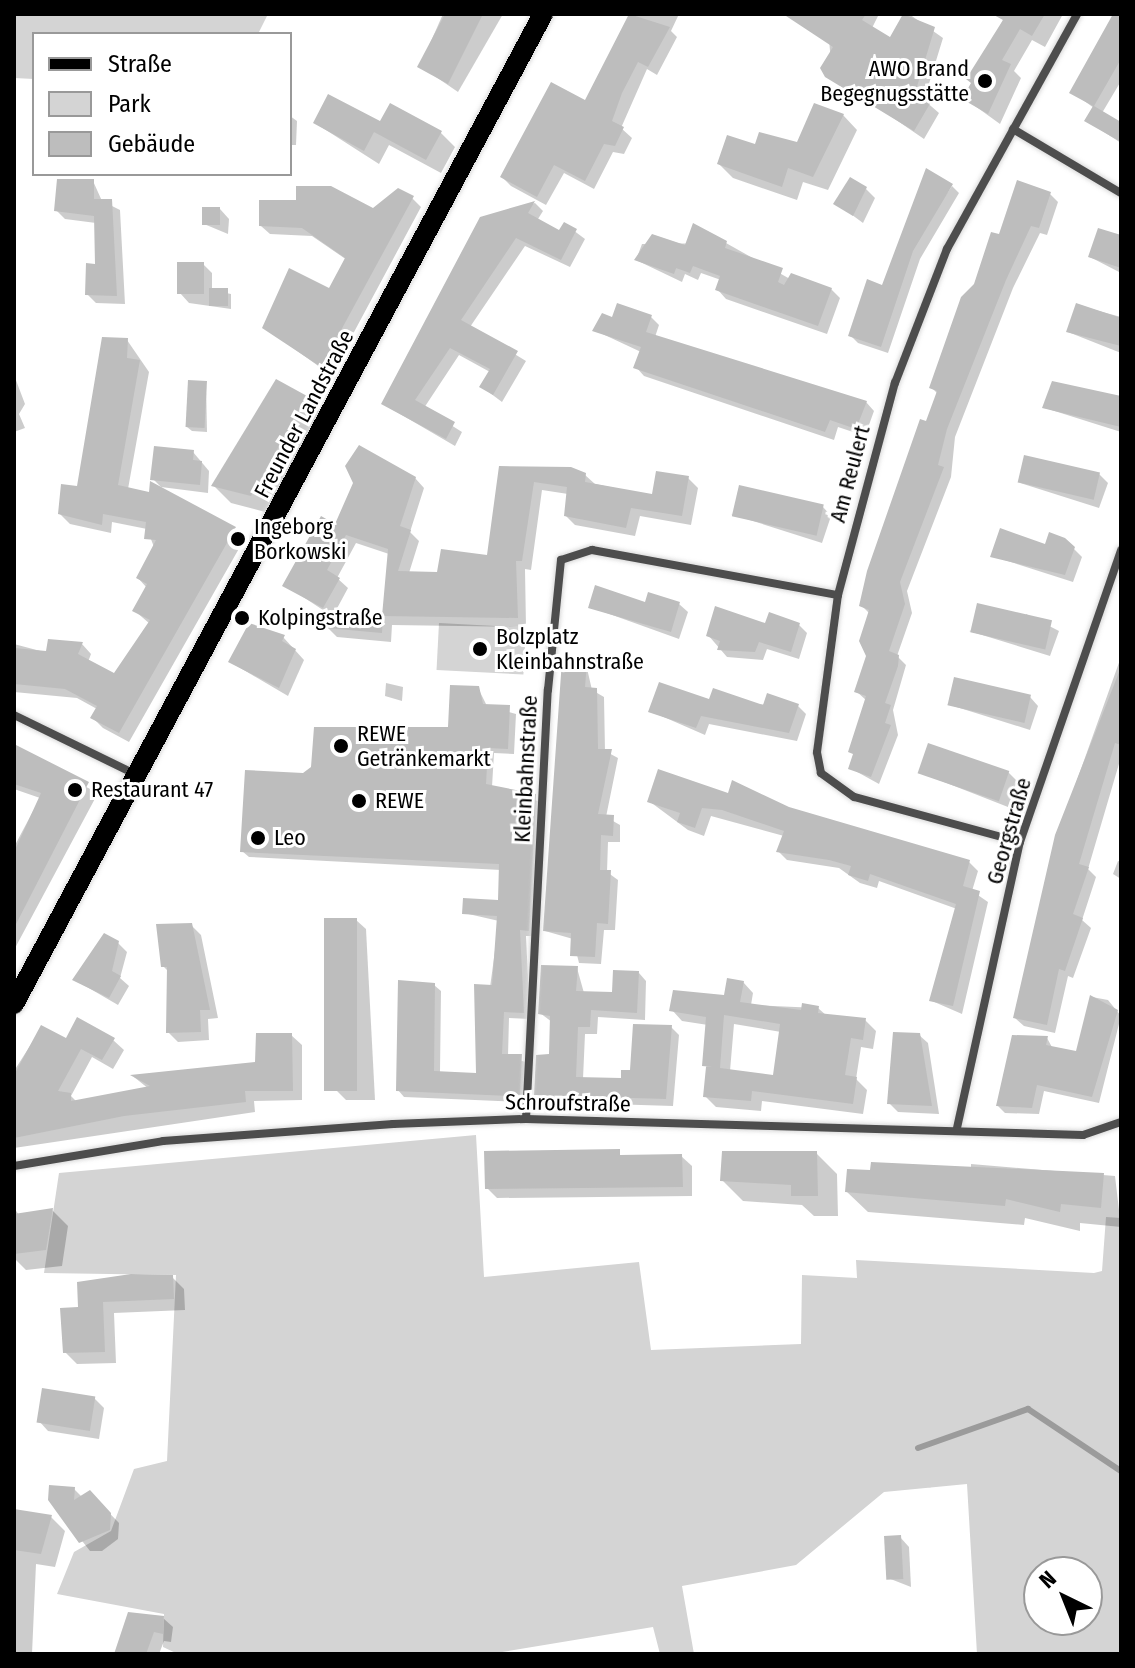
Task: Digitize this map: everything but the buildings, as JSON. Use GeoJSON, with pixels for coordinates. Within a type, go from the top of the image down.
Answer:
{"type":"FeatureCollection","features":[{"type":"Feature","properties":{"kind":"main road","name":"Freunder Landstraße"},"geometry":{"type":"LineString","coordinates":[[14,1004],[543,14]]}},
{"type":"Feature","properties":{"kind":"street","name":"Am Reulert"},"geometry":{"type":"LineString","coordinates":[[1020,842],[854,797],[821,773],[817,752],[838,595],[895,383],[947,249],[1077,14]]}},
{"type":"Feature","properties":{"kind":"street"},"geometry":{"type":"LineString","coordinates":[[1013,129],[1121,193]]}},
{"type":"Feature","properties":{"kind":"street","name":"Kleinbahnstraße"},"geometry":{"type":"LineString","coordinates":[[526,1119],[561,560],[592,550],[838,595]]}},
{"type":"Feature","properties":{"kind":"street","name":"Georgstraße"},"geometry":{"type":"LineString","coordinates":[[957,1128],[1020,842],[1121,550]]}},
{"type":"Feature","properties":{"kind":"street"},"geometry":{"type":"LineString","coordinates":[[14,715],[138,775]]}},
{"type":"Feature","properties":{"kind":"street","name":"Schroufstraße"},"geometry":{"type":"LineString","coordinates":[[14,1166],[278,1130],[526,1119],[957,1128],[1083,1135],[1121,1122]]}},
{"type":"Feature","properties":{"kind":"green space"},"geometry":{"type":"Polygon","coordinates":[[[14,14],[268,14],[259,32],[32,32],[32,79],[14,78],[14,14]]]}},
{"type":"Feature","properties":{"kind":"green space","name":"Bolzplatz Kleinbahnstraße"},"geometry":{"type":"Polygon","coordinates":[[[439,623],[526,628],[523,674],[437,670],[439,623]]]}},
{"type":"Feature","properties":{"kind":"green space"},"geometry":{"type":"Polygon","coordinates":[[[476,1135],[484,1277],[639,1262],[651,1350],[801,1344],[802,1275],[857,1278],[856,1260],[1102,1271],[1106,1217],[1121,1218],[1121,1654],[977,1654],[967,1484],[884,1492],[796,1565],[682,1586],[694,1654],[660,1654],[653,1627],[490,1654],[178,1654],[163,1647],[164,1614],[57,1594],[74,1552],[111,1531],[134,1469],[167,1461],[176,1275],[44,1273],[59,1173],[476,1135]]]}},
{"type":"Feature","properties":{"kind":"waterway"},"geometry":{"type":"LineString","coordinates":[[918,1448],[1028,1409],[1121,1471]]}},
{"type":"Feature","properties":{"kind":"place","name":"AWO Brand Begegnugsstätte"},"geometry":{"type":"Point","coordinates":[985,81]}},
{"type":"Feature","properties":{"kind":"place","name":"Ingeborg Borkowski"},"geometry":{"type":"Point","coordinates":[238,539]}},
{"type":"Feature","properties":{"kind":"place","name":"Kolpingstraße"},"geometry":{"type":"Point","coordinates":[242,618]}},
{"type":"Feature","properties":{"kind":"place","name":"Bolzplatz Kleinbahnstraße"},"geometry":{"type":"Point","coordinates":[480,649]}},
{"type":"Feature","properties":{"kind":"place","name":"REWE Getränkemarkt"},"geometry":{"type":"Point","coordinates":[341,746]}},
{"type":"Feature","properties":{"kind":"place","name":"Restaurant 47"},"geometry":{"type":"Point","coordinates":[75,790]}},
{"type":"Feature","properties":{"kind":"place","name":"REWE"},"geometry":{"type":"Point","coordinates":[359,801]}},
{"type":"Feature","properties":{"kind":"place","name":"Leo"},"geometry":{"type":"Point","coordinates":[258,838]}}]}
